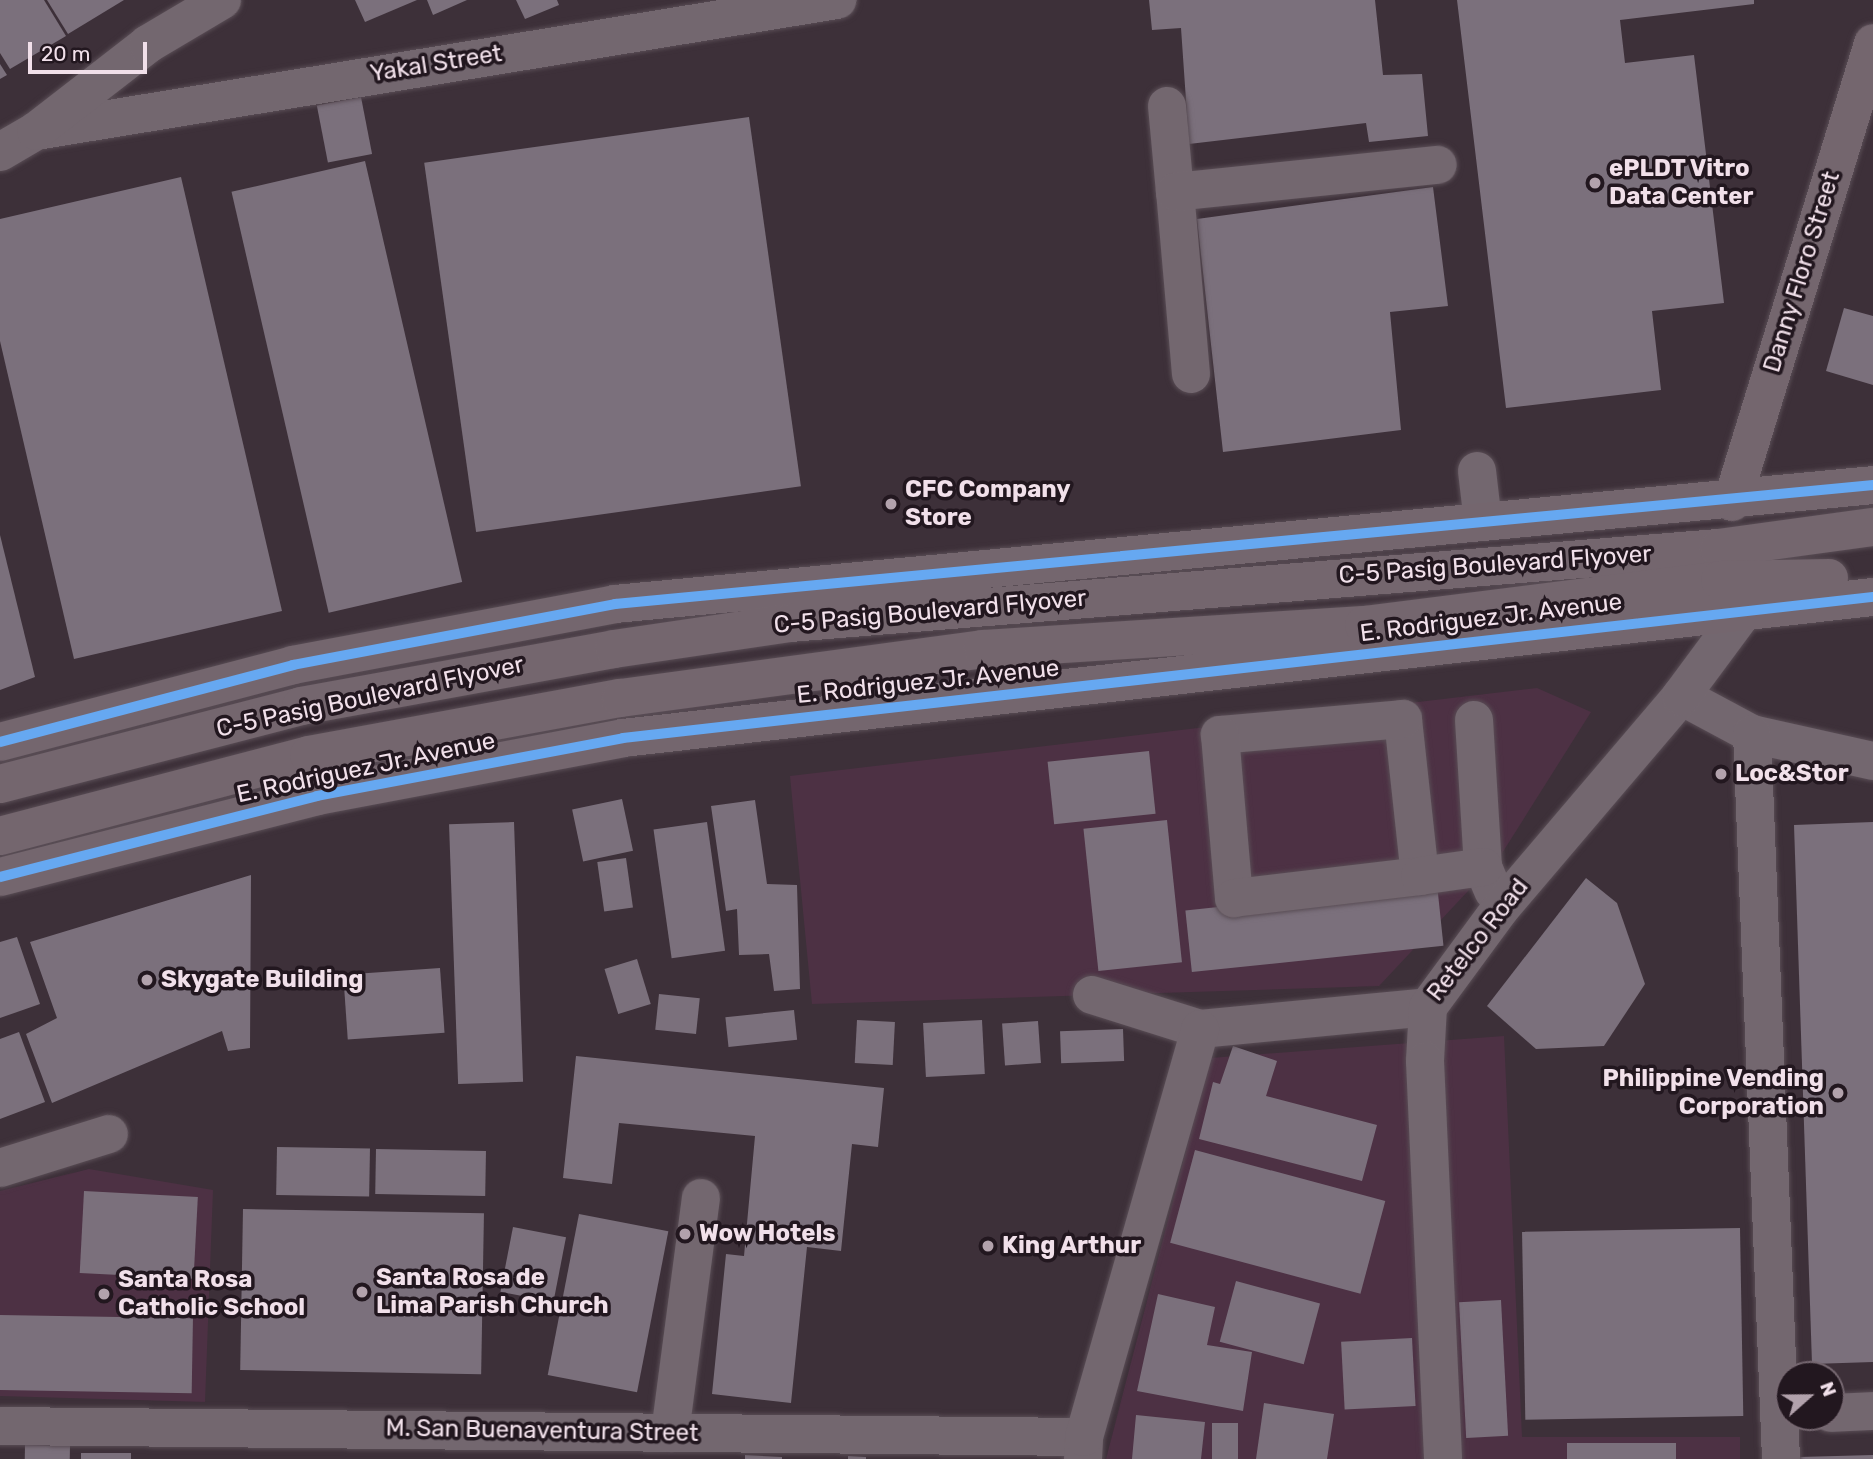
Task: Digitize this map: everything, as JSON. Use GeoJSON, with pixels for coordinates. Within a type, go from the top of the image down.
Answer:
{"type":"FeatureCollection","features":[{"type":"Feature","properties":{"kind":"main road","name":"Danny Floro Street"},"geometry":{"type":"LineString","coordinates":[[1732,502],[1873,43]]}},
{"type":"Feature","properties":{"kind":"main road"},"geometry":{"type":"LineString","coordinates":[[0,742],[293,665],[615,604],[1483,522],[1732,502],[1873,485]]}},
{"type":"Feature","properties":{"kind":"main road","name":"C-5 Pasig Boulevard Flyover"},"geometry":{"type":"LineString","coordinates":[[0,836],[309,755],[621,698],[983,649],[1364,625],[1720,564],[1873,527]]}},
{"type":"Feature","properties":{"kind":"main road","name":"C-5 Pasig Boulevard Flyover"},"geometry":{"type":"LineString","coordinates":[[0,785],[302,706],[614,649],[790,623],[1720,564],[1873,577]]}},
{"type":"Feature","properties":{"kind":"main road","name":"E. Rodriguez Jr. Avenue"},"geometry":{"type":"LineString","coordinates":[[0,877],[317,796],[623,738],[1746,608],[1873,597]]}},
{"type":"Feature","properties":{"kind":"street"},"geometry":{"type":"LineString","coordinates":[[0,152],[36,131],[148,44],[222,0]]}},
{"type":"Feature","properties":{"kind":"street","name":"Yakal Street"},"geometry":{"type":"LineString","coordinates":[[36,131],[837,0]]}},
{"type":"Feature","properties":{"kind":"street"},"geometry":{"type":"LineString","coordinates":[[1167,106],[1191,374]]}},
{"type":"Feature","properties":{"kind":"street"},"geometry":{"type":"LineString","coordinates":[[1175,192],[1438,165]]}},
{"type":"Feature","properties":{"kind":"street"},"geometry":{"type":"LineString","coordinates":[[1477,471],[1483,522]]}},
{"type":"Feature","properties":{"kind":"street","name":"Retelco Road"},"geometry":{"type":"LineString","coordinates":[[1092,995],[1200,1029],[1428,1007],[1500,909],[1681,696],[1746,608]]}},
{"type":"Feature","properties":{"kind":"street"},"geometry":{"type":"LineString","coordinates":[[1681,696],[1752,734],[1873,761]]}},
{"type":"Feature","properties":{"kind":"street"},"geometry":{"type":"LineString","coordinates":[[1420,876],[1403,719],[1220,735],[1234,898],[1420,876],[1483,867]]}},
{"type":"Feature","properties":{"kind":"street"},"geometry":{"type":"LineString","coordinates":[[1474,720],[1483,867],[1500,909]]}},
{"type":"Feature","properties":{"kind":"street"},"geometry":{"type":"LineString","coordinates":[[1752,734],[1782,1361]]}},
{"type":"Feature","properties":{"kind":"street"},"geometry":{"type":"LineString","coordinates":[[1428,1007],[1425,1061],[1443,1459]]}},
{"type":"Feature","properties":{"kind":"street"},"geometry":{"type":"LineString","coordinates":[[1084,1448],[1200,1029]]}},
{"type":"Feature","properties":{"kind":"street"},"geometry":{"type":"LineString","coordinates":[[0,1168],[110,1134]]}},
{"type":"Feature","properties":{"kind":"street"},"geometry":{"type":"LineString","coordinates":[[670,1433],[701,1198]]}},
{"type":"Feature","properties":{"kind":"street"},"geometry":{"type":"LineString","coordinates":[[1845,1412],[1873,1411]]}},
{"type":"Feature","properties":{"kind":"street","name":"M. San Buenaventura Street"},"geometry":{"type":"LineString","coordinates":[[0,1426],[291,1444],[557,1446],[670,1433],[774,1446],[1084,1448]]}},
{"type":"Feature","properties":{"kind":"street"},"geometry":{"type":"LineString","coordinates":[[1781,1459],[1783,1431]]}},
{"type":"Feature","properties":{"kind":"shaded area"},"geometry":{"type":"Polygon","coordinates":[[[1537,688],[1591,712],[1499,858],[1379,986],[812,1004],[790,776],[1537,688]]]}},
{"type":"Feature","properties":{"kind":"shaded area"},"geometry":{"type":"Polygon","coordinates":[[[1504,1036],[1522,1437],[1740,1437],[1740,1459],[1106,1459],[1210,1058],[1504,1036]]]}},
{"type":"Feature","properties":{"kind":"shaded area","name":"Santa Rosa Catholic School"},"geometry":{"type":"Polygon","coordinates":[[[89,1169],[213,1190],[205,1402],[0,1396],[0,1191],[89,1169]]]}},
{"type":"Feature","properties":{"kind":"building"},"geometry":{"type":"Polygon","coordinates":[[[0,0],[44,0],[66,36],[10,69],[0,53],[0,0]]]}},
{"type":"Feature","properties":{"kind":"building"},"geometry":{"type":"Polygon","coordinates":[[[47,0],[124,0],[68,34],[47,0]]]}},
{"type":"Feature","properties":{"kind":"building"},"geometry":{"type":"Polygon","coordinates":[[[355,0],[417,0],[365,22],[355,0]]]}},
{"type":"Feature","properties":{"kind":"building"},"geometry":{"type":"Polygon","coordinates":[[[427,0],[467,0],[433,15],[427,0]]]}},
{"type":"Feature","properties":{"kind":"building"},"geometry":{"type":"Polygon","coordinates":[[[516,0],[557,0],[559,5],[525,19],[516,0]]]}},
{"type":"Feature","properties":{"kind":"building"},"geometry":{"type":"Polygon","coordinates":[[[1149,0],[1375,0],[1383,75],[1422,74],[1428,136],[1369,142],[1366,123],[1189,144],[1181,28],[1152,30],[1149,0]]]}},
{"type":"Feature","properties":{"kind":"building","name":"ePLDT Vitro Data Center"},"geometry":{"type":"Polygon","coordinates":[[[1457,0],[1754,0],[1754,4],[1620,20],[1625,63],[1694,55],[1724,303],[1652,311],[1661,390],[1506,408],[1457,0]]]}},
{"type":"Feature","properties":{"kind":"building"},"geometry":{"type":"Polygon","coordinates":[[[0,64],[7,75],[0,79],[0,64]]]}},
{"type":"Feature","properties":{"kind":"building"},"geometry":{"type":"Polygon","coordinates":[[[361,97],[372,154],[328,163],[317,106],[361,97]]]}},
{"type":"Feature","properties":{"kind":"building"},"geometry":{"type":"Polygon","coordinates":[[[749,117],[801,486],[476,532],[424,163],[749,117]]]}},
{"type":"Feature","properties":{"kind":"building"},"geometry":{"type":"Polygon","coordinates":[[[365,161],[462,582],[329,613],[232,192],[365,161]]]}},
{"type":"Feature","properties":{"kind":"building"},"geometry":{"type":"Polygon","coordinates":[[[181,177],[282,611],[74,659],[0,341],[0,219],[181,177]]]}},
{"type":"Feature","properties":{"kind":"building"},"geometry":{"type":"Polygon","coordinates":[[[1433,187],[1448,306],[1390,312],[1401,430],[1223,452],[1197,219],[1433,187]]]}},
{"type":"Feature","properties":{"kind":"building"},"geometry":{"type":"Polygon","coordinates":[[[1844,308],[1873,316],[1873,385],[1826,371],[1844,308]]]}},
{"type":"Feature","properties":{"kind":"building"},"geometry":{"type":"Polygon","coordinates":[[[0,535],[35,677],[0,690],[0,535]]]}},
{"type":"Feature","properties":{"kind":"building"},"geometry":{"type":"Polygon","coordinates":[[[1149,751],[1156,814],[1054,824],[1048,762],[1149,751]]]}},
{"type":"Feature","properties":{"kind":"building"},"geometry":{"type":"Polygon","coordinates":[[[622,799],[633,851],[583,861],[572,810],[622,799]]]}},
{"type":"Feature","properties":{"kind":"building"},"geometry":{"type":"Polygon","coordinates":[[[755,800],[767,884],[797,885],[800,989],[774,991],[769,954],[739,955],[737,909],[726,911],[711,806],[755,800]]]}},
{"type":"Feature","properties":{"kind":"building"},"geometry":{"type":"Polygon","coordinates":[[[1167,820],[1182,962],[1098,971],[1083,829],[1167,820]]]}},
{"type":"Feature","properties":{"kind":"building"},"geometry":{"type":"Polygon","coordinates":[[[514,822],[523,1082],[458,1084],[449,824],[514,822]]]}},
{"type":"Feature","properties":{"kind":"building"},"geometry":{"type":"Polygon","coordinates":[[[707,822],[725,951],[672,958],[654,830],[707,822]]]}},
{"type":"Feature","properties":{"kind":"building","name":"Philippine Vending Corporation"},"geometry":{"type":"Polygon","coordinates":[[[1873,822],[1873,1362],[1812,1361],[1794,825],[1873,822]]]}},
{"type":"Feature","properties":{"kind":"building"},"geometry":{"type":"Polygon","coordinates":[[[626,858],[633,908],[604,912],[597,862],[626,858]]]}},
{"type":"Feature","properties":{"kind":"building","name":"Skygate Building"},"geometry":{"type":"Polygon","coordinates":[[[251,875],[250,1048],[228,1051],[222,1031],[52,1103],[26,1034],[57,1018],[30,942],[251,875]]]}},
{"type":"Feature","properties":{"kind":"building"},"geometry":{"type":"Polygon","coordinates":[[[1586,878],[1617,903],[1645,984],[1604,1046],[1536,1049],[1487,1006],[1586,878]]]}},
{"type":"Feature","properties":{"kind":"building"},"geometry":{"type":"Polygon","coordinates":[[[1437,884],[1443,946],[1192,972],[1185,910],[1437,884]]]}},
{"type":"Feature","properties":{"kind":"building"},"geometry":{"type":"Polygon","coordinates":[[[17,937],[40,1004],[0,1018],[0,942],[17,937]]]}},
{"type":"Feature","properties":{"kind":"building"},"geometry":{"type":"Polygon","coordinates":[[[637,959],[651,1004],[618,1014],[604,969],[637,959]]]}},
{"type":"Feature","properties":{"kind":"building"},"geometry":{"type":"Polygon","coordinates":[[[440,968],[445,1033],[348,1040],[343,975],[440,968]]]}},
{"type":"Feature","properties":{"kind":"building"},"geometry":{"type":"Polygon","coordinates":[[[659,994],[700,998],[696,1034],[655,1030],[659,994]]]}},
{"type":"Feature","properties":{"kind":"building"},"geometry":{"type":"Polygon","coordinates":[[[794,1010],[797,1040],[729,1047],[725,1017],[794,1010]]]}},
{"type":"Feature","properties":{"kind":"building"},"geometry":{"type":"Polygon","coordinates":[[[857,1020],[895,1022],[893,1065],[855,1063],[857,1020]]]}},
{"type":"Feature","properties":{"kind":"building"},"geometry":{"type":"Polygon","coordinates":[[[982,1020],[985,1074],[926,1077],[923,1023],[982,1020]]]}},
{"type":"Feature","properties":{"kind":"building"},"geometry":{"type":"Polygon","coordinates":[[[1038,1021],[1041,1063],[1005,1065],[1002,1024],[1038,1021]]]}},
{"type":"Feature","properties":{"kind":"building"},"geometry":{"type":"Polygon","coordinates":[[[1123,1029],[1124,1061],[1061,1063],[1060,1031],[1123,1029]]]}},
{"type":"Feature","properties":{"kind":"building"},"geometry":{"type":"Polygon","coordinates":[[[19,1032],[45,1102],[0,1119],[0,1039],[19,1032]]]}},
{"type":"Feature","properties":{"kind":"building"},"geometry":{"type":"Polygon","coordinates":[[[1233,1046],[1277,1061],[1266,1096],[1377,1125],[1362,1181],[1199,1139],[1213,1082],[1220,1084],[1233,1046]]]}},
{"type":"Feature","properties":{"kind":"building"},"geometry":{"type":"Polygon","coordinates":[[[576,1056],[884,1088],[878,1147],[852,1144],[841,1251],[807,1247],[791,1403],[712,1394],[726,1254],[744,1256],[755,1136],[619,1123],[612,1184],[563,1178],[576,1056]]]}},
{"type":"Feature","properties":{"kind":"building"},"geometry":{"type":"Polygon","coordinates":[[[277,1147],[370,1149],[369,1197],[276,1195],[277,1147]]]}},
{"type":"Feature","properties":{"kind":"building"},"geometry":{"type":"Polygon","coordinates":[[[376,1149],[486,1151],[485,1196],[375,1194],[376,1149]]]}},
{"type":"Feature","properties":{"kind":"building"},"geometry":{"type":"Polygon","coordinates":[[[1195,1150],[1385,1201],[1360,1294],[1170,1243],[1195,1150]]]}},
{"type":"Feature","properties":{"kind":"building"},"geometry":{"type":"Polygon","coordinates":[[[84,1191],[198,1197],[194,1279],[80,1273],[84,1191]]]}},
{"type":"Feature","properties":{"kind":"building","name":"Santa Rosa de Lima Parish Church"},"geometry":{"type":"Polygon","coordinates":[[[243,1209],[484,1213],[481,1374],[240,1370],[243,1209]]]}},
{"type":"Feature","properties":{"kind":"building"},"geometry":{"type":"Polygon","coordinates":[[[579,1214],[668,1231],[637,1392],[548,1375],[579,1214]]]}},
{"type":"Feature","properties":{"kind":"building"},"geometry":{"type":"Polygon","coordinates":[[[513,1227],[566,1237],[553,1302],[500,1292],[513,1227]]]}},
{"type":"Feature","properties":{"kind":"building"},"geometry":{"type":"Polygon","coordinates":[[[1740,1228],[1743,1416],[1525,1420],[1522,1232],[1740,1228]]]}},
{"type":"Feature","properties":{"kind":"building"},"geometry":{"type":"Polygon","coordinates":[[[1236,1281],[1320,1304],[1304,1364],[1220,1342],[1236,1281]]]}},
{"type":"Feature","properties":{"kind":"building"},"geometry":{"type":"Polygon","coordinates":[[[1158,1294],[1215,1307],[1207,1345],[1252,1352],[1243,1411],[1137,1391],[1158,1294]]]}},
{"type":"Feature","properties":{"kind":"building"},"geometry":{"type":"Polygon","coordinates":[[[1501,1300],[1508,1436],[1466,1438],[1459,1302],[1501,1300]]]}},
{"type":"Feature","properties":{"kind":"building"},"geometry":{"type":"Polygon","coordinates":[[[0,1315],[193,1318],[192,1393],[0,1390],[0,1315]]]}},
{"type":"Feature","properties":{"kind":"building"},"geometry":{"type":"Polygon","coordinates":[[[1412,1338],[1416,1406],[1345,1410],[1341,1342],[1412,1338]]]}},
{"type":"Feature","properties":{"kind":"building"},"geometry":{"type":"Polygon","coordinates":[[[1264,1403],[1334,1414],[1327,1459],[1256,1459],[1264,1403]]]}},
{"type":"Feature","properties":{"kind":"building"},"geometry":{"type":"Polygon","coordinates":[[[1136,1415],[1205,1422],[1201,1459],[1132,1459],[1136,1415]]]}},
{"type":"Feature","properties":{"kind":"building"},"geometry":{"type":"Polygon","coordinates":[[[1212,1423],[1238,1423],[1238,1459],[1212,1459],[1212,1423]]]}},
{"type":"Feature","properties":{"kind":"building"},"geometry":{"type":"Polygon","coordinates":[[[1567,1443],[1676,1443],[1676,1459],[1567,1459],[1567,1443]]]}},
{"type":"Feature","properties":{"kind":"building"},"geometry":{"type":"Polygon","coordinates":[[[25,1445],[70,1446],[70,1459],[25,1459],[25,1445]]]}},
{"type":"Feature","properties":{"kind":"building"},"geometry":{"type":"Polygon","coordinates":[[[81,1453],[131,1453],[131,1459],[81,1459],[81,1453]]]}},
{"type":"Feature","properties":{"kind":"building"},"geometry":{"type":"Polygon","coordinates":[[[745,1455],[782,1457],[782,1459],[745,1459],[745,1455]]]}},
{"type":"Feature","properties":{"kind":"building"},"geometry":{"type":"Polygon","coordinates":[[[1873,1455],[1873,1459],[1799,1459],[1799,1457],[1873,1455]]]}},
{"type":"Feature","properties":{"kind":"building"},"geometry":{"type":"Polygon","coordinates":[[[848,1456],[866,1457],[866,1459],[848,1459],[848,1456]]]}},
{"type":"Feature","properties":{"kind":"cycle path"},"geometry":{"type":"LineString","coordinates":[[0,742],[293,665],[615,604],[1873,485]]}},
{"type":"Feature","properties":{"kind":"cycle path"},"geometry":{"type":"LineString","coordinates":[[0,877],[317,796],[623,738],[1873,597]]}},
{"type":"Feature","properties":{"kind":"place","name":"ePLDT Vitro Data Center"},"geometry":{"type":"Point","coordinates":[1595,183]}},
{"type":"Feature","properties":{"kind":"place","name":"CFC Company Store"},"geometry":{"type":"Point","coordinates":[891,504]}},
{"type":"Feature","properties":{"kind":"place","name":"Loc&Stor"},"geometry":{"type":"Point","coordinates":[1721,774]}},
{"type":"Feature","properties":{"kind":"place","name":"Skygate Building"},"geometry":{"type":"Point","coordinates":[147,980]}},
{"type":"Feature","properties":{"kind":"place","name":"Philippine Vending Corporation"},"geometry":{"type":"Point","coordinates":[1838,1093]}},
{"type":"Feature","properties":{"kind":"place","name":"Wow Hotels"},"geometry":{"type":"Point","coordinates":[685,1234]}},
{"type":"Feature","properties":{"kind":"place","name":"King Arthur"},"geometry":{"type":"Point","coordinates":[988,1246]}},
{"type":"Feature","properties":{"kind":"place","name":"Santa Rosa de Lima Parish Church"},"geometry":{"type":"Point","coordinates":[362,1292]}},
{"type":"Feature","properties":{"kind":"place","name":"Santa Rosa Catholic School"},"geometry":{"type":"Point","coordinates":[104,1294]}}]}
